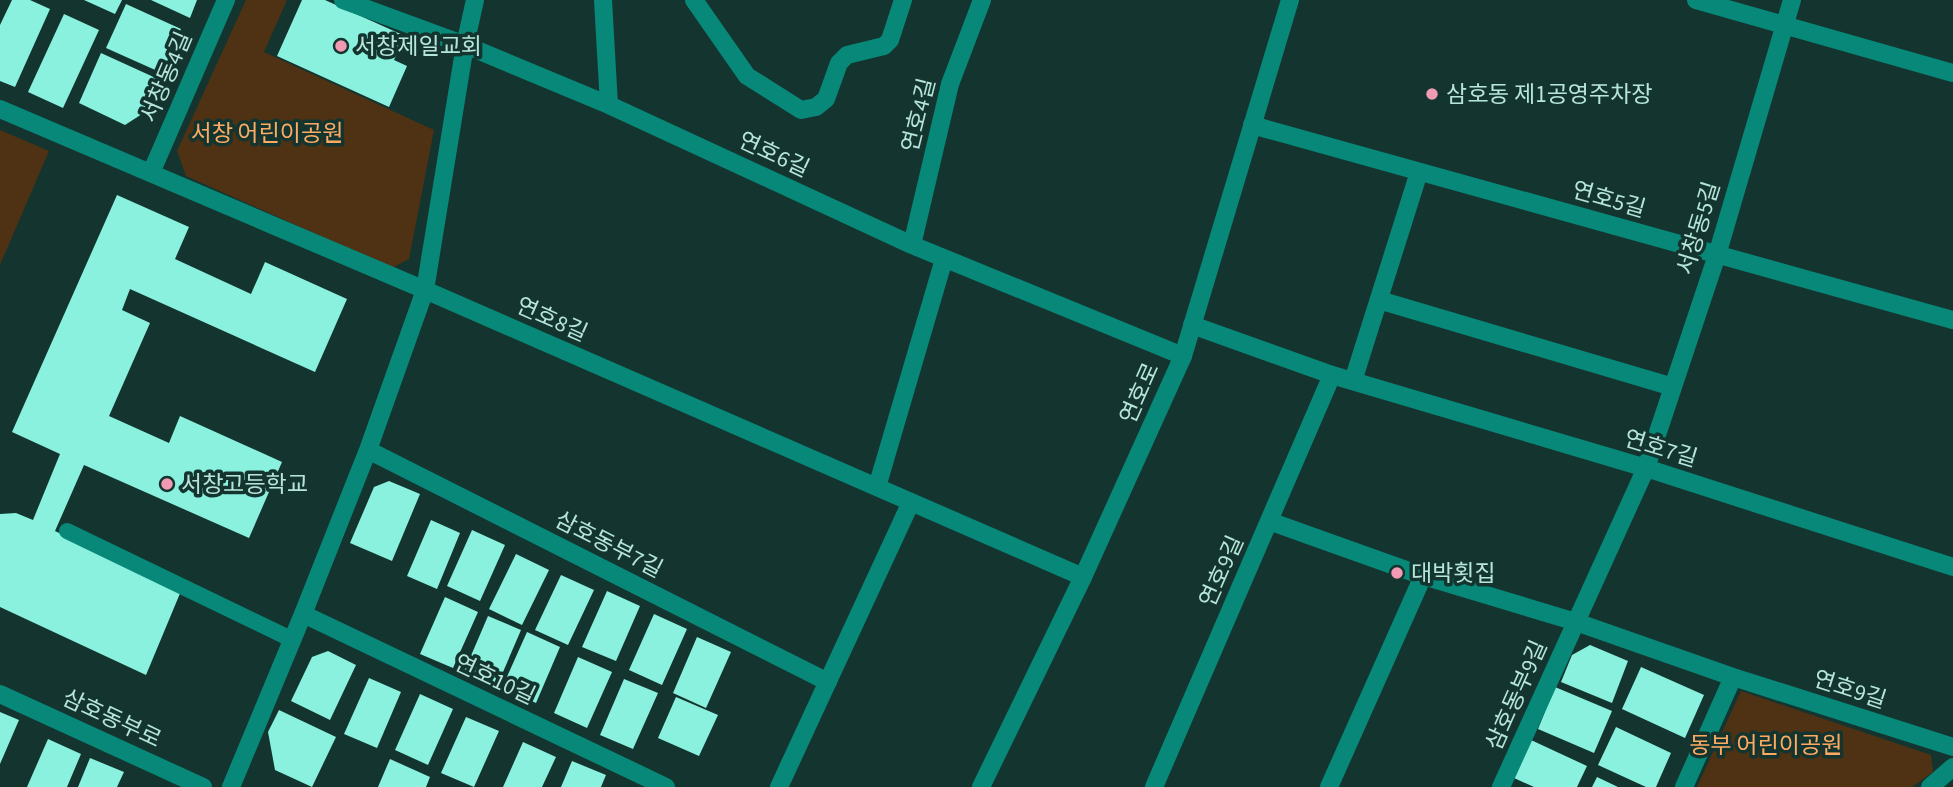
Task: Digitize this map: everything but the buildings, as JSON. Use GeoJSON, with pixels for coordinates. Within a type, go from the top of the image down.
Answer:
{"type":"FeatureCollection","features":[{"type":"Feature","properties":{"kind":"street","name":"서창동4길"},"geometry":{"type":"LineString","coordinates":[[151,173],[226,0]]}},
{"type":"Feature","properties":{"kind":"street","name":"연호6길"},"geometry":{"type":"LineString","coordinates":[[343,0],[465,45],[609,105],[944,259],[1183,356]]}},
{"type":"Feature","properties":{"kind":"street"},"geometry":{"type":"LineString","coordinates":[[231,787],[368,450],[425,290],[474,0]]}},
{"type":"Feature","properties":{"kind":"street"},"geometry":{"type":"LineString","coordinates":[[603,0],[609,105]]}},
{"type":"Feature","properties":{"kind":"street"},"geometry":{"type":"LineString","coordinates":[[694,0],[747,76],[801,110],[816,107],[826,99],[839,63],[847,55],[884,46],[890,40],[902,0]]}},
{"type":"Feature","properties":{"kind":"street","name":"연호4길"},"geometry":{"type":"LineString","coordinates":[[912,245],[950,84],[982,0]]}},
{"type":"Feature","properties":{"kind":"street","name":"연호로"},"geometry":{"type":"LineString","coordinates":[[981,787],[1083,577],[1183,356],[1290,0]]}},
{"type":"Feature","properties":{"kind":"street"},"geometry":{"type":"LineString","coordinates":[[1696,0],[1953,73]]}},
{"type":"Feature","properties":{"kind":"street","name":"서창동5길"},"geometry":{"type":"LineString","coordinates":[[1646,468],[1717,255],[1792,0]]}},
{"type":"Feature","properties":{"kind":"street","name":"연호8길"},"geometry":{"type":"LineString","coordinates":[[0,109],[425,290],[1083,577]]}},
{"type":"Feature","properties":{"kind":"street","name":"연호5길"},"geometry":{"type":"LineString","coordinates":[[1252,125],[1953,320]]}},
{"type":"Feature","properties":{"kind":"street"},"geometry":{"type":"LineString","coordinates":[[1353,381],[1419,172]]}},
{"type":"Feature","properties":{"kind":"street"},"geometry":{"type":"LineString","coordinates":[[877,487],[944,259]]}},
{"type":"Feature","properties":{"kind":"street"},"geometry":{"type":"LineString","coordinates":[[1379,300],[1673,387]]}},
{"type":"Feature","properties":{"kind":"street","name":"연호7길"},"geometry":{"type":"LineString","coordinates":[[1192,325],[1332,375],[1646,468],[1953,567]]}},
{"type":"Feature","properties":{"kind":"street","name":"연호9길"},"geometry":{"type":"LineString","coordinates":[[1154,787],[1332,375]]}},
{"type":"Feature","properties":{"kind":"street","name":"삼호동부7길"},"geometry":{"type":"LineString","coordinates":[[368,450],[828,682]]}},
{"type":"Feature","properties":{"kind":"street","name":"삼호동부9길"},"geometry":{"type":"LineString","coordinates":[[1502,787],[1646,468]]}},
{"type":"Feature","properties":{"kind":"street"},"geometry":{"type":"LineString","coordinates":[[779,787],[911,502]]}},
{"type":"Feature","properties":{"kind":"street","name":"삼호동부9길"},"geometry":{"type":"LineString","coordinates":[[1269,521],[1423,576],[1576,622]]}},
{"type":"Feature","properties":{"kind":"street"},"geometry":{"type":"LineString","coordinates":[[1329,787],[1423,576]]}},
{"type":"Feature","properties":{"kind":"street","name":"연호10길"},"geometry":{"type":"LineString","coordinates":[[303,614],[666,787]]}},
{"type":"Feature","properties":{"kind":"street","name":"연호9길"},"geometry":{"type":"LineString","coordinates":[[1576,622],[1733,677],[1953,747]]}},
{"type":"Feature","properties":{"kind":"street"},"geometry":{"type":"LineString","coordinates":[[1684,787],[1733,677]]}},
{"type":"Feature","properties":{"kind":"street","name":"삼호동부로"},"geometry":{"type":"LineString","coordinates":[[0,694],[203,787]]}},
{"type":"Feature","properties":{"kind":"street"},"geometry":{"type":"LineString","coordinates":[[1930,787],[1953,768]]}},
{"type":"Feature","properties":{"kind":"lane"},"geometry":{"type":"LineString","coordinates":[[67,531],[291,639]]}},
{"type":"Feature","properties":{"kind":"green space","name":"서창 어린이공원"},"geometry":{"type":"Polygon","coordinates":[[[246,0],[287,0],[264,52],[434,130],[409,259],[392,268],[186,176],[177,151],[246,0]]]}},
{"type":"Feature","properties":{"kind":"green space"},"geometry":{"type":"Polygon","coordinates":[[[0,130],[49,151],[0,265],[0,130]]]}},
{"type":"Feature","properties":{"kind":"green space","name":"동부 어린이공원"},"geometry":{"type":"Polygon","coordinates":[[[1741,691],[1931,755],[1933,772],[1912,787],[1697,787],[1741,691]]]}},
{"type":"Feature","properties":{"kind":"place","name":"서창제일교회"},"geometry":{"type":"Point","coordinates":[341,46]}},
{"type":"Feature","properties":{"kind":"place","name":"삼호동 제1공영주차장"},"geometry":{"type":"Point","coordinates":[1432,94]}},
{"type":"Feature","properties":{"kind":"place","name":"서창고등학교"},"geometry":{"type":"Point","coordinates":[167,484]}},
{"type":"Feature","properties":{"kind":"place","name":"대박횟집"},"geometry":{"type":"Point","coordinates":[1397,573]}}]}
